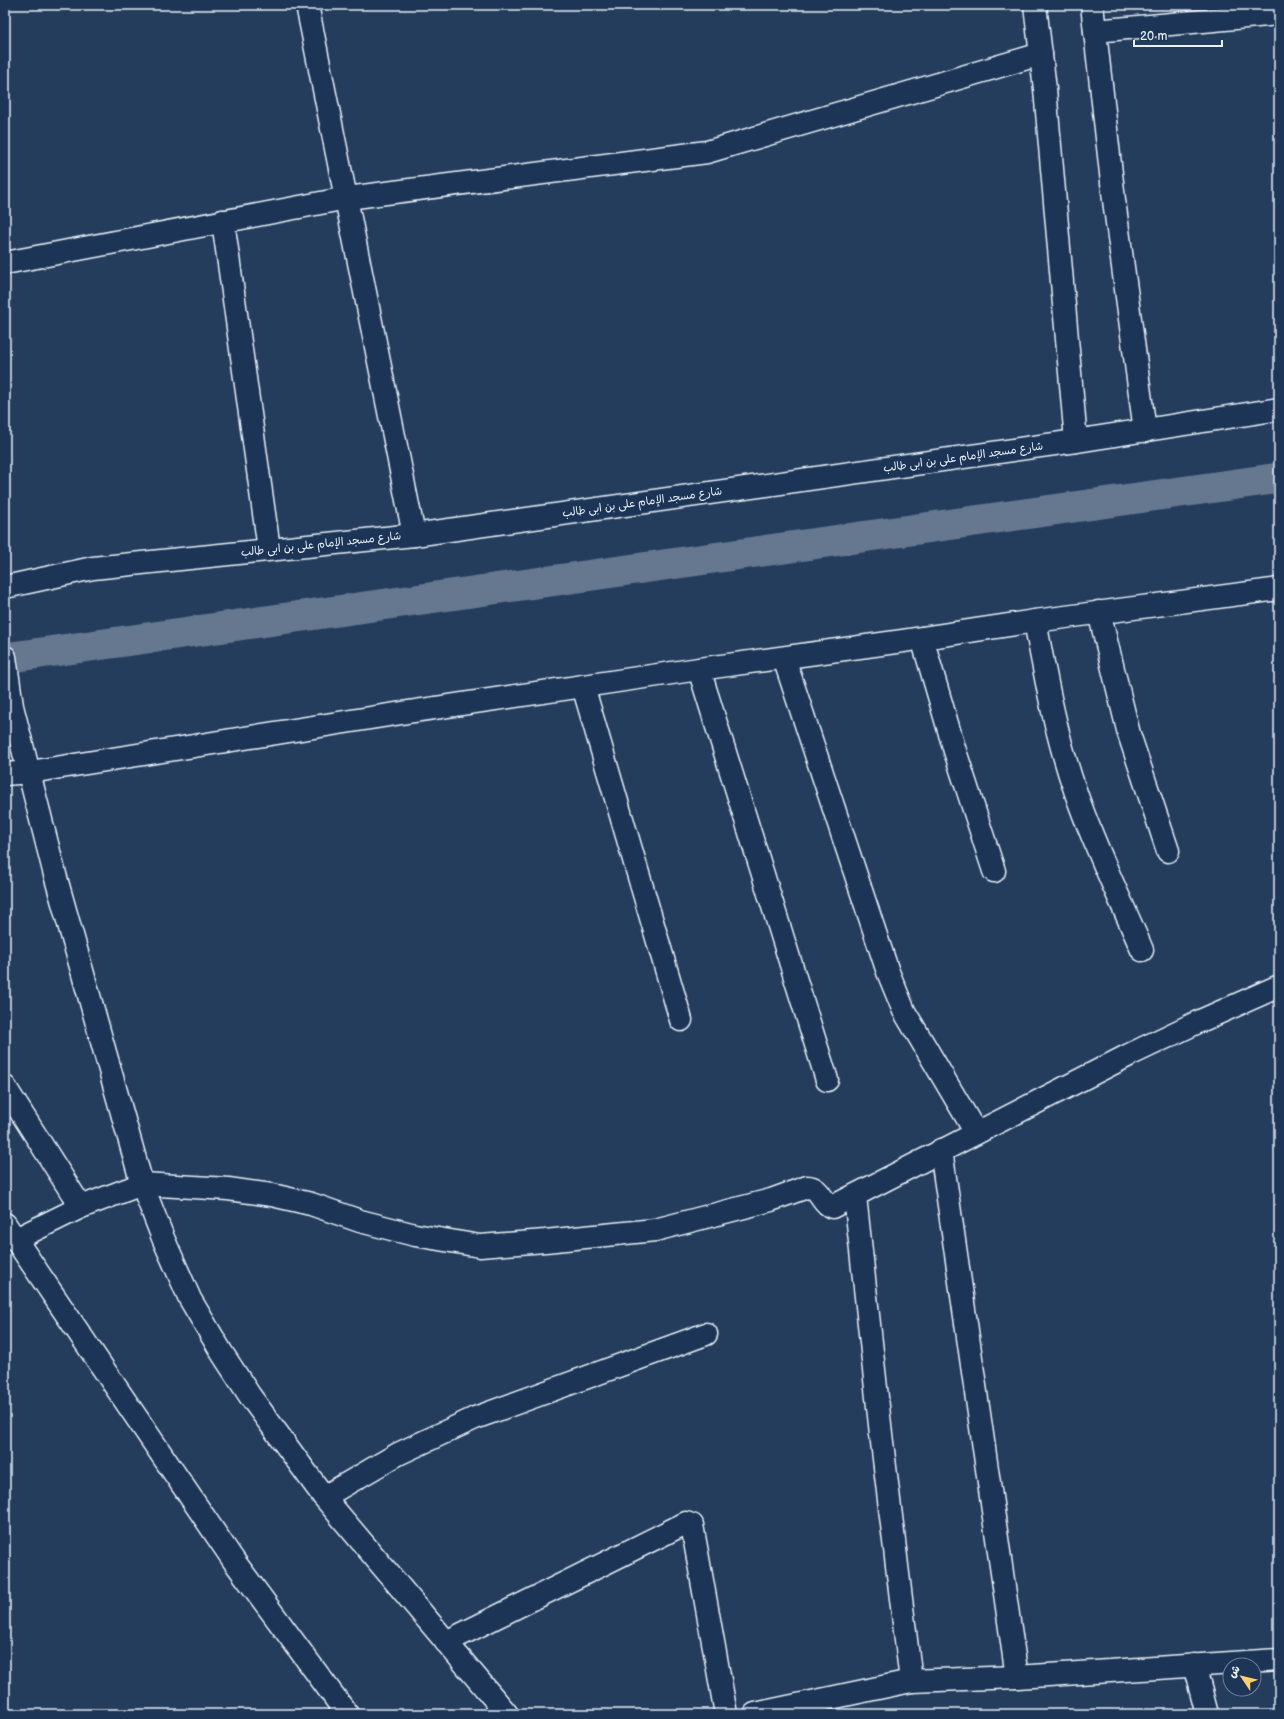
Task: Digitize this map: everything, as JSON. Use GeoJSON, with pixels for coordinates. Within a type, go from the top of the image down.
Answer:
{"type":"FeatureCollection","features":[{"type":"Feature","properties":{"kind":"street"},"geometry":{"type":"LineString","coordinates":[[307,5],[414,535]]}},
{"type":"Feature","properties":{"kind":"street"},"geometry":{"type":"LineString","coordinates":[[1035,5],[1041,54],[1076,441]]}},
{"type":"Feature","properties":{"kind":"street"},"geometry":{"type":"LineString","coordinates":[[1092,5],[1114,200],[1145,431]]}},
{"type":"Feature","properties":{"kind":"street"},"geometry":{"type":"LineString","coordinates":[[1095,31],[1279,14]]}},
{"type":"Feature","properties":{"kind":"street"},"geometry":{"type":"LineString","coordinates":[[5,263],[347,198],[707,152],[1041,54]]}},
{"type":"Feature","properties":{"kind":"street"},"geometry":{"type":"LineString","coordinates":[[223,222],[270,549]]}},
{"type":"Feature","properties":{"kind":"street","name":"شارع مسجد الإمام على بن ابى طالب"},"geometry":{"type":"LineString","coordinates":[[5,587],[93,568],[414,535],[1145,431],[1279,409]]}},
{"type":"Feature","properties":{"kind":"street"},"geometry":{"type":"LineString","coordinates":[[5,774],[30,772],[408,712],[699,669],[1099,612],[1279,589]]}},
{"type":"Feature","properties":{"kind":"street"},"geometry":{"type":"LineString","coordinates":[[1099,612],[1130,734],[1168,851]]}},
{"type":"Feature","properties":{"kind":"street"},"geometry":{"type":"LineString","coordinates":[[1035,621],[1051,707],[1076,792],[1098,850],[1142,950]]}},
{"type":"Feature","properties":{"kind":"street"},"geometry":{"type":"LineString","coordinates":[[922,638],[955,751],[994,871]]}},
{"type":"Feature","properties":{"kind":"street"},"geometry":{"type":"LineString","coordinates":[[5,657],[12,706],[54,871],[142,1184],[163,1238],[190,1299],[250,1396],[324,1497],[504,1713]]}},
{"type":"Feature","properties":{"kind":"street"},"geometry":{"type":"LineString","coordinates":[[784,658],[888,972],[904,1011],[976,1133]]}},
{"type":"Feature","properties":{"kind":"street"},"geometry":{"type":"LineString","coordinates":[[699,669],[827,1080]]}},
{"type":"Feature","properties":{"kind":"street"},"geometry":{"type":"LineString","coordinates":[[583,686],[681,1020]]}},
{"type":"Feature","properties":{"kind":"street"},"geometry":{"type":"LineString","coordinates":[[347,1714],[234,1561],[11,1232],[142,1184],[228,1189],[272,1195],[311,1204],[360,1221],[415,1236],[480,1246],[655,1230],[771,1200],[807,1187],[813,1187],[817,1190],[827,1205],[832,1207],[941,1150],[1191,1025],[1278,990]]}},
{"type":"Feature","properties":{"kind":"street"},"geometry":{"type":"LineString","coordinates":[[5,1087],[81,1207]]}},
{"type":"Feature","properties":{"kind":"street"},"geometry":{"type":"LineString","coordinates":[[941,1150],[1017,1677]]}},
{"type":"Feature","properties":{"kind":"street"},"geometry":{"type":"LineString","coordinates":[[855,1196],[881,1434],[911,1680]]}},
{"type":"Feature","properties":{"kind":"street"},"geometry":{"type":"LineString","coordinates":[[324,1497],[398,1454],[475,1418],[706,1334]]}},
{"type":"Feature","properties":{"kind":"street"},"geometry":{"type":"LineString","coordinates":[[446,1642],[686,1523],[690,1524],[692,1525],[726,1714]]}},
{"type":"Feature","properties":{"kind":"street"},"geometry":{"type":"LineString","coordinates":[[755,1714],[911,1680],[1017,1677],[1279,1660]]}},
{"type":"Feature","properties":{"kind":"street"},"geometry":{"type":"LineString","coordinates":[[1194,1665],[1207,1714]]}},
{"type":"Feature","properties":{"kind":"waterway"},"geometry":{"type":"LineString","coordinates":[[5,658],[1279,478]]}}]}
